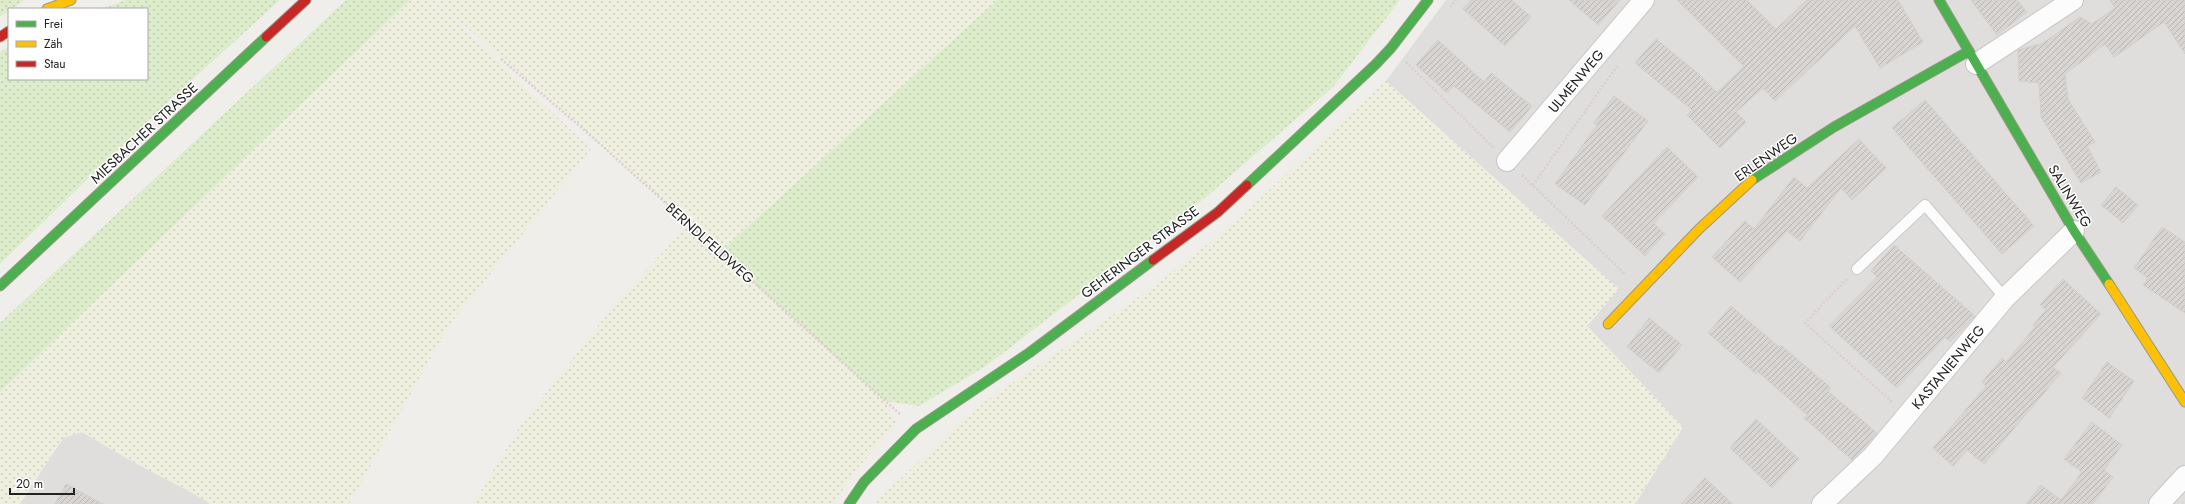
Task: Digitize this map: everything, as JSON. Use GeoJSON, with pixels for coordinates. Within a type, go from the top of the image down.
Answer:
{"type":"FeatureCollection","features":[{"type":"Feature","properties":{"kind":"street"},"geometry":{"type":"LineString","coordinates":[[50,8],[71,0]]}},
{"type":"Feature","properties":{"kind":"street","name":"MIESBACHER STRASSE"},"geometry":{"type":"LineString","coordinates":[[0,286],[306,0]]}},
{"type":"Feature","properties":{"kind":"street","name":"GEHERINGER STRASSE"},"geometry":{"type":"LineString","coordinates":[[849,504],[864,482],[916,429],[1029,353],[1218,212],[1376,64],[1391,48],[1428,0]]}},
{"type":"Feature","properties":{"kind":"street","name":"ULMENWEG"},"geometry":{"type":"LineString","coordinates":[[1507,161],[1644,0]]}},
{"type":"Feature","properties":{"kind":"street","name":"SALINWEG"},"geometry":{"type":"LineString","coordinates":[[1939,0],[2074,231],[2185,402]]}},
{"type":"Feature","properties":{"kind":"street"},"geometry":{"type":"LineString","coordinates":[[1973,58],[2073,0]]}},
{"type":"Feature","properties":{"kind":"street","name":"ERLENWEG"},"geometry":{"type":"LineString","coordinates":[[1608,324],[1699,229],[1753,180],[1834,127],[1973,58]]}},
{"type":"Feature","properties":{"kind":"street","name":"KASTANIENWEG"},"geometry":{"type":"LineString","coordinates":[[1822,504],[1873,456],[2005,298],[2074,231]]}},
{"type":"Feature","properties":{"kind":"street"},"geometry":{"type":"LineString","coordinates":[[2159,504],[2185,476]]}},
{"type":"Feature","properties":{"kind":"lane"},"geometry":{"type":"LineString","coordinates":[[1857,269],[1925,204],[2005,298]]}},
{"type":"Feature","properties":{"kind":"path","name":"BERNDLFELDWEG"},"geometry":{"type":"LineString","coordinates":[[500,59],[590,135],[916,429]]}},
{"type":"Feature","properties":{"kind":"path"},"geometry":{"type":"LineString","coordinates":[[1533,185],[1618,65]]}},
{"type":"Feature","properties":{"kind":"path"},"geometry":{"type":"LineString","coordinates":[[1857,269],[1805,323],[1907,416]]}},
{"type":"Feature","properties":{"kind":"shaded area"},"geometry":{"type":"Polygon","coordinates":[[[1446,0],[2185,0],[2185,504],[1635,504],[1683,427],[1587,326],[1618,289],[1386,81],[1446,0]]]}},
{"type":"Feature","properties":{"kind":"shaded area"},"geometry":{"type":"Polygon","coordinates":[[[82,432],[210,504],[20,504],[63,438],[82,432]]]}},
{"type":"Feature","properties":{"kind":"green space"},"geometry":{"type":"Polygon","coordinates":[[[0,0],[24,0],[13,8],[8,8],[8,11],[0,17],[0,0]]]}},
{"type":"Feature","properties":{"kind":"green space"},"geometry":{"type":"Polygon","coordinates":[[[126,0],[280,0],[160,109],[0,264],[0,52],[8,47],[8,80],[148,80],[148,8],[105,8],[126,0]]]}},
{"type":"Feature","properties":{"kind":"green space"},"geometry":{"type":"Polygon","coordinates":[[[346,0],[410,0],[0,392],[0,323],[346,0]]]}},
{"type":"Feature","properties":{"kind":"green space"},"geometry":{"type":"Polygon","coordinates":[[[410,0],[433,0],[591,149],[449,325],[349,504],[210,504],[82,432],[63,438],[20,504],[0,504],[0,392],[410,0]]]}},
{"type":"Feature","properties":{"kind":"green space"},"geometry":{"type":"Polygon","coordinates":[[[435,0],[997,0],[720,252],[885,401],[896,423],[856,470],[833,504],[473,504],[519,428],[612,308],[689,224],[590,135],[435,0]]]}},
{"type":"Feature","properties":{"kind":"green space"},"geometry":{"type":"Polygon","coordinates":[[[997,0],[1400,0],[1333,87],[1206,197],[986,366],[919,406],[885,401],[720,252],[997,0]]]}},
{"type":"Feature","properties":{"kind":"green space"},"geometry":{"type":"Polygon","coordinates":[[[1386,81],[1619,289],[1587,326],[1683,427],[1635,504],[873,504],[983,403],[1152,288],[1233,224],[1386,81]]]}},
{"type":"Feature","properties":{"kind":"building"},"geometry":{"type":"Polygon","coordinates":[[[1471,0],[1512,0],[1531,17],[1505,46],[1463,9],[1471,0]]]}},
{"type":"Feature","properties":{"kind":"building"},"geometry":{"type":"Polygon","coordinates":[[[1569,0],[1620,0],[1598,25],[1569,0]]]}},
{"type":"Feature","properties":{"kind":"building"},"geometry":{"type":"Polygon","coordinates":[[[1677,0],[1747,0],[1776,29],[1807,0],[1898,0],[1923,42],[1880,68],[1855,26],[1775,101],[1763,88],[1736,112],[1746,122],[1720,148],[1687,115],[1692,110],[1635,63],[1656,39],[1700,75],[1717,92],[1744,67],[1677,0]]]}},
{"type":"Feature","properties":{"kind":"building"},"geometry":{"type":"Polygon","coordinates":[[[1971,0],[2017,0],[2027,12],[1997,35],[1971,0]]]}},
{"type":"Feature","properties":{"kind":"building"},"geometry":{"type":"Polygon","coordinates":[[[2110,0],[2185,0],[2185,54],[2164,22],[2114,57],[2105,44],[2065,74],[2068,99],[2095,142],[2087,146],[2101,172],[2081,183],[2041,117],[2039,83],[2019,81],[2018,50],[2043,43],[2080,17],[2092,24],[2115,8],[2110,0]]]}},
{"type":"Feature","properties":{"kind":"building"},"geometry":{"type":"Polygon","coordinates":[[[1438,40],[1484,82],[1491,73],[1532,106],[1510,132],[1454,86],[1447,93],[1416,65],[1438,40]]]}},
{"type":"Feature","properties":{"kind":"building"},"geometry":{"type":"Polygon","coordinates":[[[1614,96],[1648,121],[1585,205],[1555,184],[1597,125],[1594,123],[1614,96]]]}},
{"type":"Feature","properties":{"kind":"building"},"geometry":{"type":"Polygon","coordinates":[[[1925,100],[2034,226],[2002,254],[1892,128],[1925,100]]]}},
{"type":"Feature","properties":{"kind":"building"},"geometry":{"type":"Polygon","coordinates":[[[1859,139],[1886,168],[1852,200],[1841,188],[1800,241],[1787,231],[1740,282],[1712,257],[1745,221],[1754,229],[1794,177],[1807,188],[1859,139]]]}},
{"type":"Feature","properties":{"kind":"building"},"geometry":{"type":"Polygon","coordinates":[[[1667,147],[1698,177],[1654,223],[1665,234],[1645,256],[1602,216],[1667,147]]]}},
{"type":"Feature","properties":{"kind":"building"},"geometry":{"type":"Polygon","coordinates":[[[2116,187],[2138,205],[2123,223],[2101,205],[2116,187]]]}},
{"type":"Feature","properties":{"kind":"building"},"geometry":{"type":"Polygon","coordinates":[[[2162,227],[2185,242],[2185,313],[2143,285],[2148,278],[2134,268],[2162,227]]]}},
{"type":"Feature","properties":{"kind":"building"},"geometry":{"type":"Polygon","coordinates":[[[1894,245],[1975,316],[1950,342],[1945,337],[1897,388],[1829,326],[1877,277],[1871,271],[1894,245]]]}},
{"type":"Feature","properties":{"kind":"building"},"geometry":{"type":"Polygon","coordinates":[[[2063,279],[2101,314],[2053,367],[2061,373],[1984,464],[1967,450],[1953,466],[1933,448],[1986,386],[1982,382],[2002,358],[2006,362],[2035,327],[2033,325],[2046,310],[2040,305],[2063,279]]]}},
{"type":"Feature","properties":{"kind":"building"},"geometry":{"type":"Polygon","coordinates":[[[1731,306],[1779,347],[1781,345],[1831,388],[1828,391],[1877,433],[1852,460],[1804,418],[1807,415],[1758,372],[1756,374],[1708,333],[1731,306]]]}},
{"type":"Feature","properties":{"kind":"building"},"geometry":{"type":"Polygon","coordinates":[[[1649,318],[1682,345],[1659,373],[1627,347],[1649,318]]]}},
{"type":"Feature","properties":{"kind":"building"},"geometry":{"type":"Polygon","coordinates":[[[2107,362],[2134,381],[2109,418],[2082,398],[2107,362]]]}},
{"type":"Feature","properties":{"kind":"building"},"geometry":{"type":"Polygon","coordinates":[[[1756,419],[1799,459],[1772,488],[1730,448],[1756,419]]]}},
{"type":"Feature","properties":{"kind":"building"},"geometry":{"type":"Polygon","coordinates":[[[2092,422],[2122,445],[2104,470],[2113,477],[2093,504],[2026,504],[2041,485],[2061,500],[2082,472],[2064,459],[2092,422]]]}},
{"type":"Feature","properties":{"kind":"building"},"geometry":{"type":"Polygon","coordinates":[[[1705,478],[1733,504],[1681,504],[1705,478]]]}},
{"type":"Feature","properties":{"kind":"building"},"geometry":{"type":"Polygon","coordinates":[[[66,484],[103,504],[55,504],[66,484]]]}},
{"type":"Feature","properties":{"kind":"traffic: fast"},"geometry":{"type":"LineString","coordinates":[[1247,185],[1376,64],[1391,48],[1428,0]]}},
{"type":"Feature","properties":{"kind":"traffic: fast"},"geometry":{"type":"LineString","coordinates":[[1939,0],[2074,231],[2109,284]]}},
{"type":"Feature","properties":{"kind":"traffic: fast"},"geometry":{"type":"LineString","coordinates":[[0,286],[266,37]]}},
{"type":"Feature","properties":{"kind":"traffic: fast"},"geometry":{"type":"LineString","coordinates":[[1752,180],[1834,127],[1969,51]]}},
{"type":"Feature","properties":{"kind":"traffic: fast"},"geometry":{"type":"LineString","coordinates":[[849,504],[864,482],[916,429],[1029,353],[1153,260]]}},
{"type":"Feature","properties":{"kind":"traffic: slow"},"geometry":{"type":"LineString","coordinates":[[50,8],[71,0]]}},
{"type":"Feature","properties":{"kind":"traffic: slow"},"geometry":{"type":"LineString","coordinates":[[1608,324],[1699,229],[1752,180]]}},
{"type":"Feature","properties":{"kind":"traffic: slow"},"geometry":{"type":"LineString","coordinates":[[2109,284],[2185,402]]}},
{"type":"Feature","properties":{"kind":"traffic: jam"},"geometry":{"type":"LineString","coordinates":[[266,37],[306,0]]}},
{"type":"Feature","properties":{"kind":"traffic: jam"},"geometry":{"type":"LineString","coordinates":[[0,37],[8,32]]}},
{"type":"Feature","properties":{"kind":"traffic: jam"},"geometry":{"type":"LineString","coordinates":[[1153,260],[1218,212],[1247,185]]}}]}
